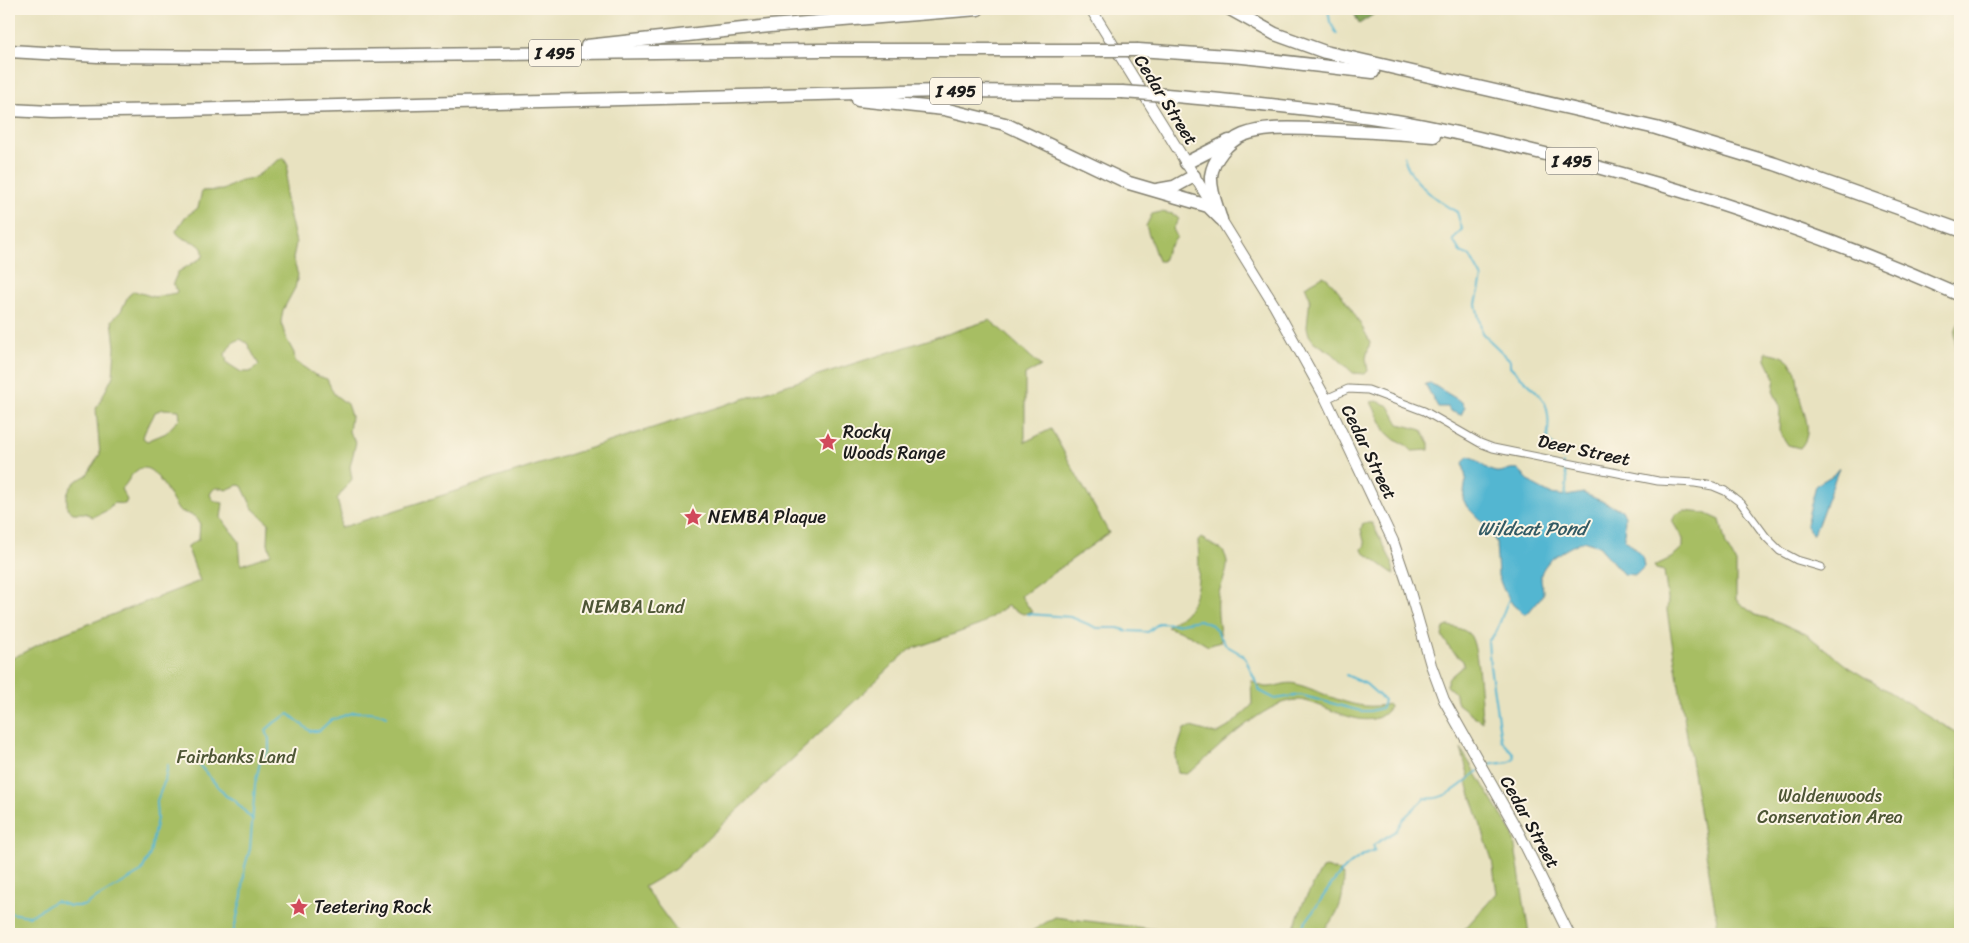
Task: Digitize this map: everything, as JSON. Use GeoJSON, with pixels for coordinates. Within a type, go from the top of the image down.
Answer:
{"type":"FeatureCollection","features":[{"type":"Feature","properties":{"kind":"highway"},"geometry":{"type":"LineString","coordinates":[[492,54],[643,41],[770,26],[978,9]]}},
{"type":"Feature","properties":{"kind":"highway"},"geometry":{"type":"LineString","coordinates":[[1230,9],[1275,34],[1317,50],[1480,89]]}},
{"type":"Feature","properties":{"kind":"highway","name":"I 495"},"geometry":{"type":"LineString","coordinates":[[9,51],[170,57],[821,50],[1138,50],[1300,62],[1480,89],[1656,128],[1775,164],[1960,230]]}},
{"type":"Feature","properties":{"kind":"highway","name":"I 495"},"geometry":{"type":"LineString","coordinates":[[9,110],[51,112],[179,110],[968,90],[1122,92],[1244,102],[1388,120],[1487,140],[1641,178],[1730,206],[1827,240],[1960,295]]}},
{"type":"Feature","properties":{"kind":"highway"},"geometry":{"type":"LineString","coordinates":[[790,94],[907,104],[980,116],[1034,136],[1129,183],[1198,202],[1213,210],[1221,219]]}},
{"type":"Feature","properties":{"kind":"highway"},"geometry":{"type":"LineString","coordinates":[[1186,162],[1240,136],[1284,128],[1372,131],[1487,140]]}},
{"type":"Feature","properties":{"kind":"highway"},"geometry":{"type":"LineString","coordinates":[[1221,219],[1211,185],[1212,173],[1220,156],[1240,136]]}},
{"type":"Feature","properties":{"kind":"highway"},"geometry":{"type":"LineString","coordinates":[[1150,190],[1174,187],[1194,176]]}},
{"type":"Feature","properties":{"kind":"main road","name":"Cedar Street"},"geometry":{"type":"LineString","coordinates":[[1090,9],[1274,305],[1326,399],[1396,549],[1440,690],[1481,768],[1520,835],[1569,934]]}},
{"type":"Feature","properties":{"kind":"street","name":"Deer Street"},"geometry":{"type":"LineString","coordinates":[[1326,399],[1348,389],[1363,389],[1424,411],[1484,445],[1658,481],[1700,483],[1720,489],[1741,502],[1769,540],[1780,550],[1797,560],[1821,567]]}},
{"type":"Feature","properties":{"kind":"green space"},"geometry":{"type":"Polygon","coordinates":[[[1352,9],[1382,9],[1359,24],[1352,9]]]}},
{"type":"Feature","properties":{"kind":"green space"},"geometry":{"type":"Polygon","coordinates":[[[284,158],[288,166],[285,195],[296,243],[293,259],[298,275],[295,288],[283,310],[281,322],[286,338],[294,353],[295,361],[315,375],[327,379],[334,394],[347,404],[351,416],[349,432],[356,442],[350,467],[352,479],[337,499],[341,515],[340,528],[990,320],[1041,366],[1025,375],[1025,442],[1051,429],[1109,533],[1021,596],[1032,612],[1023,614],[1007,606],[980,625],[909,650],[675,869],[644,887],[679,934],[9,934],[9,660],[49,639],[200,581],[188,546],[199,539],[200,522],[194,516],[179,511],[155,474],[149,469],[142,468],[136,471],[121,489],[127,500],[125,504],[113,503],[108,510],[93,517],[85,513],[73,513],[67,508],[67,495],[70,488],[76,481],[87,475],[100,454],[96,409],[113,376],[115,347],[112,320],[121,311],[128,296],[134,291],[154,297],[176,293],[177,291],[173,283],[178,272],[203,257],[201,247],[183,238],[176,231],[185,217],[198,208],[202,191],[223,190],[241,180],[254,178],[284,158]],[[240,339],[232,343],[225,354],[227,363],[241,372],[250,372],[259,365],[247,343],[240,339]],[[163,409],[155,412],[143,438],[147,441],[166,433],[180,418],[179,410],[163,409]],[[238,485],[226,490],[216,488],[210,495],[214,501],[223,503],[221,518],[239,541],[241,565],[271,554],[268,543],[269,523],[253,509],[242,486],[238,485]]]}},
{"type":"Feature","properties":{"kind":"green space"},"geometry":{"type":"Polygon","coordinates":[[[1161,212],[1173,214],[1179,219],[1173,229],[1177,237],[1167,250],[1163,261],[1158,261],[1146,226],[1152,214],[1161,212]]]}},
{"type":"Feature","properties":{"kind":"green space"},"geometry":{"type":"Polygon","coordinates":[[[1323,276],[1342,295],[1370,342],[1366,358],[1368,371],[1365,374],[1353,373],[1332,353],[1314,342],[1309,335],[1307,327],[1310,298],[1305,286],[1323,276]]]}},
{"type":"Feature","properties":{"kind":"green space"},"geometry":{"type":"Polygon","coordinates":[[[1960,322],[1960,361],[1955,336],[1960,322]]]}},
{"type":"Feature","properties":{"kind":"green space"},"geometry":{"type":"Polygon","coordinates":[[[1766,352],[1786,358],[1795,370],[1807,428],[1805,441],[1800,448],[1788,445],[1779,431],[1780,406],[1773,391],[1775,378],[1766,359],[1766,352]]]}},
{"type":"Feature","properties":{"kind":"green space"},"geometry":{"type":"Polygon","coordinates":[[[1377,401],[1389,406],[1399,424],[1422,430],[1429,443],[1429,450],[1412,451],[1386,432],[1371,402],[1377,401]]]}},
{"type":"Feature","properties":{"kind":"green space","name":"Waldenwoods Conservation Area"},"geometry":{"type":"Polygon","coordinates":[[[1684,511],[1705,513],[1720,520],[1726,545],[1736,563],[1736,600],[1755,615],[1774,620],[1806,634],[1848,667],[1960,735],[1960,934],[1719,934],[1667,611],[1668,599],[1664,571],[1656,569],[1654,566],[1671,558],[1683,547],[1683,539],[1672,521],[1676,514],[1684,511]]]}},
{"type":"Feature","properties":{"kind":"green space"},"geometry":{"type":"Polygon","coordinates":[[[1363,523],[1372,523],[1392,562],[1394,574],[1363,552],[1362,549],[1365,545],[1361,529],[1363,523]]]}},
{"type":"Feature","properties":{"kind":"green space"},"geometry":{"type":"Polygon","coordinates":[[[1201,538],[1222,550],[1227,562],[1218,599],[1221,639],[1220,642],[1208,646],[1190,635],[1167,627],[1186,613],[1192,603],[1197,586],[1199,567],[1198,541],[1201,538]]]}},
{"type":"Feature","properties":{"kind":"green space"},"geometry":{"type":"Polygon","coordinates":[[[1448,626],[1464,631],[1469,634],[1472,640],[1479,675],[1482,722],[1458,704],[1454,692],[1447,686],[1448,679],[1464,665],[1463,661],[1451,650],[1442,636],[1444,628],[1448,626]]]}},
{"type":"Feature","properties":{"kind":"green space"},"geometry":{"type":"Polygon","coordinates":[[[1251,680],[1265,687],[1288,683],[1296,684],[1353,704],[1376,706],[1389,704],[1390,707],[1381,716],[1370,719],[1358,719],[1308,702],[1297,700],[1285,702],[1271,708],[1242,728],[1193,770],[1186,774],[1178,773],[1175,756],[1184,729],[1191,727],[1216,734],[1230,726],[1252,705],[1251,680]]]}},
{"type":"Feature","properties":{"kind":"green space"},"geometry":{"type":"Polygon","coordinates":[[[1461,749],[1513,834],[1529,934],[1460,934],[1497,893],[1492,860],[1466,780],[1469,777],[1461,749]]]}},
{"type":"Feature","properties":{"kind":"green space"},"geometry":{"type":"Polygon","coordinates":[[[1322,869],[1338,871],[1344,877],[1341,902],[1336,914],[1320,934],[1291,934],[1304,901],[1322,869]]]}},
{"type":"Feature","properties":{"kind":"green space"},"geometry":{"type":"Polygon","coordinates":[[[1055,917],[1194,934],[1027,934],[1055,917]]]}},
{"type":"Feature","properties":{"kind":"water"},"geometry":{"type":"Polygon","coordinates":[[[1430,383],[1462,402],[1465,407],[1461,415],[1450,411],[1448,407],[1438,407],[1425,384],[1430,383]]]}},
{"type":"Feature","properties":{"kind":"water","name":"Wildcat Pond"},"geometry":{"type":"Polygon","coordinates":[[[1468,456],[1492,471],[1502,472],[1517,469],[1535,486],[1550,494],[1567,496],[1583,493],[1622,510],[1625,516],[1624,538],[1642,555],[1644,567],[1636,575],[1623,574],[1599,546],[1583,541],[1558,554],[1547,564],[1541,575],[1543,595],[1527,614],[1523,613],[1513,605],[1504,591],[1498,576],[1496,542],[1485,525],[1467,507],[1463,499],[1466,479],[1463,463],[1468,456]]]}},
{"type":"Feature","properties":{"kind":"water"},"geometry":{"type":"Polygon","coordinates":[[[1839,468],[1817,527],[1812,535],[1806,524],[1816,485],[1833,475],[1839,468]]]}},
{"type":"Feature","properties":{"kind":"waterway"},"geometry":{"type":"LineString","coordinates":[[1328,9],[1330,22],[1337,34]]}},
{"type":"Feature","properties":{"kind":"waterway"},"geometry":{"type":"LineString","coordinates":[[1404,156],[1411,173],[1424,189],[1457,212],[1462,229],[1453,240],[1460,252],[1470,256],[1482,278],[1476,304],[1482,333],[1510,360],[1510,366],[1541,397],[1548,414],[1547,440],[1560,452],[1562,459]]}},
{"type":"Feature","properties":{"kind":"waterway"},"geometry":{"type":"LineString","coordinates":[[1563,464],[1567,480],[1565,498]]}},
{"type":"Feature","properties":{"kind":"waterway"},"geometry":{"type":"LineString","coordinates":[[1486,765],[1510,762],[1514,759],[1513,753],[1501,740],[1488,641],[1496,632],[1510,598]]}},
{"type":"Feature","properties":{"kind":"waterway"},"geometry":{"type":"LineString","coordinates":[[1027,614],[1071,617],[1097,628],[1118,628],[1128,631],[1148,632],[1159,623],[1176,624],[1199,620],[1212,625],[1227,646],[1243,655],[1260,691],[1275,699],[1300,695],[1361,711],[1382,708],[1384,700],[1366,684],[1346,675]]}},
{"type":"Feature","properties":{"kind":"waterway"},"geometry":{"type":"LineString","coordinates":[[233,934],[242,896],[245,866],[250,849],[255,785],[260,762],[269,750],[269,739],[266,730],[289,714],[310,731],[319,731],[332,719],[348,714],[371,712],[387,716]]}},
{"type":"Feature","properties":{"kind":"waterway"},"geometry":{"type":"LineString","coordinates":[[9,913],[30,916],[55,901],[70,906],[83,906],[141,872],[150,854],[157,818],[156,803],[165,780],[168,765]]}},
{"type":"Feature","properties":{"kind":"waterway"},"geometry":{"type":"LineString","coordinates":[[200,766],[226,796],[234,800],[253,820]]}},
{"type":"Feature","properties":{"kind":"waterway"},"geometry":{"type":"LineString","coordinates":[[1296,934],[1340,874],[1350,864],[1361,856],[1375,850],[1373,845],[1396,831],[1403,819],[1425,798],[1439,797],[1446,794],[1460,786],[1478,771]]}},
{"type":"Feature","properties":{"kind":"place","name":"Rocky Woods Range"},"geometry":{"type":"Point","coordinates":[828,442]}},
{"type":"Feature","properties":{"kind":"place","name":"NEMBA Plaque"},"geometry":{"type":"Point","coordinates":[693,517]}},
{"type":"Feature","properties":{"kind":"place","name":"Teetering Rock"},"geometry":{"type":"Point","coordinates":[299,907]}},
{"type":"Feature","properties":{"kind":"park label","name":"NEMBA Land"},"geometry":{"type":"Point","coordinates":[633,607]}},
{"type":"Feature","properties":{"kind":"park label","name":"Fairbanks Land"},"geometry":{"type":"Point","coordinates":[236,757]}}]}
